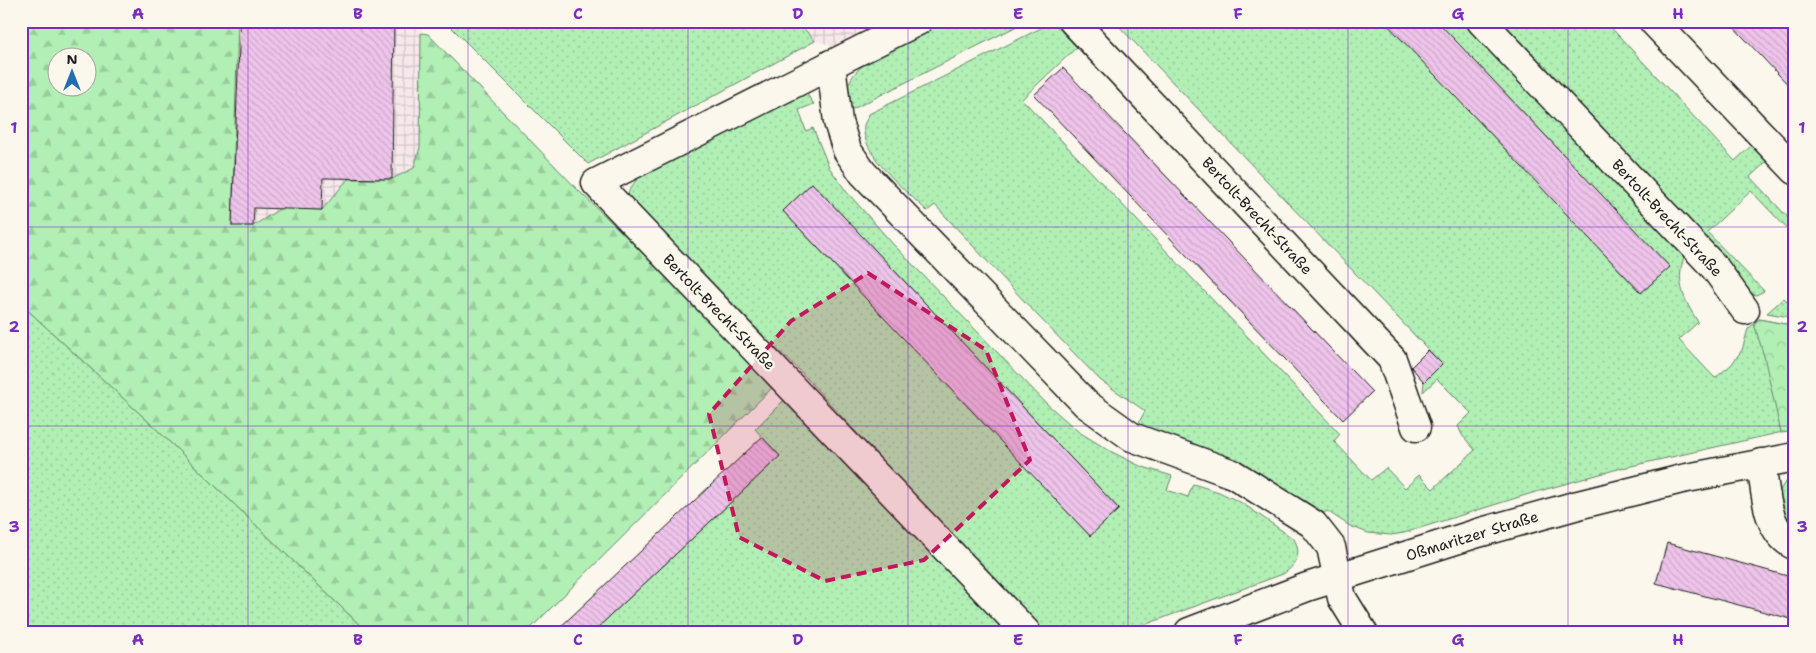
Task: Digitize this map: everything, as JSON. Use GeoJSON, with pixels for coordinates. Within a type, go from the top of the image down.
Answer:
{"type":"FeatureCollection","features":[{"type":"Feature","properties":{"kind":"street","name":"Bertolt-Brecht-Straße"},"geometry":{"type":"LineString","coordinates":[[918,21],[596,183],[1026,632]]}},
{"type":"Feature","properties":{"kind":"street","name":"Bertolt-Brecht-Straße"},"geometry":{"type":"LineString","coordinates":[[1073,21],[1392,359],[1416,427]]}},
{"type":"Feature","properties":{"kind":"street","name":"Bertolt-Brecht-Straße"},"geometry":{"type":"LineString","coordinates":[[1481,21],[1715,268],[1745,310]]}},
{"type":"Feature","properties":{"kind":"street"},"geometry":{"type":"LineString","coordinates":[[1654,21],[1795,170]]}},
{"type":"Feature","properties":{"kind":"street"},"geometry":{"type":"LineString","coordinates":[[831,64],[838,122],[847,150],[863,172],[1086,404],[1132,437],[1233,474],[1313,524],[1331,547],[1342,598],[1363,632]]}},
{"type":"Feature","properties":{"kind":"street","name":"Oßmaritzer Straße"},"geometry":{"type":"LineString","coordinates":[[1189,632],[1338,577],[1478,533],[1682,479],[1795,457]]}},
{"type":"Feature","properties":{"kind":"street"},"geometry":{"type":"LineString","coordinates":[[1761,463],[1769,513],[1773,524],[1784,539],[1795,546]]}},
{"type":"Feature","properties":{"kind":"highlighted area"},"geometry":{"type":"Polygon","coordinates":[[[868,273],[986,350],[1030,460],[924,560],[825,581],[739,537],[709,414],[791,321],[868,273]]]}},
{"type":"Feature","properties":{"kind":"shaded area"},"geometry":{"type":"Polygon","coordinates":[[[238,21],[417,21],[422,25],[420,147],[414,168],[392,179],[348,179],[322,210],[281,208],[253,226],[232,226],[238,21]]]}},
{"type":"Feature","properties":{"kind":"shaded area"},"geometry":{"type":"Polygon","coordinates":[[[797,21],[896,21],[844,48],[815,41],[797,21]]]}},
{"type":"Feature","properties":{"kind":"green space"},"geometry":{"type":"Polygon","coordinates":[[[21,21],[238,21],[232,225],[253,226],[281,208],[322,210],[348,179],[392,179],[414,168],[420,147],[421,33],[428,34],[579,191],[778,382],[527,632],[367,632],[151,424],[21,304],[21,21]]]}},
{"type":"Feature","properties":{"kind":"green space"},"geometry":{"type":"Polygon","coordinates":[[[445,21],[797,21],[815,41],[588,164],[445,21]]]}},
{"type":"Feature","properties":{"kind":"green space"},"geometry":{"type":"Polygon","coordinates":[[[945,21],[1027,21],[847,112],[847,89],[856,72],[878,54],[945,21]]]}},
{"type":"Feature","properties":{"kind":"green space"},"geometry":{"type":"Polygon","coordinates":[[[1055,21],[1061,21],[1078,46],[1022,99],[1340,434],[1334,441],[1371,480],[1386,468],[1405,488],[1419,475],[1433,489],[1475,450],[1462,435],[1458,426],[1471,413],[1437,379],[1423,392],[1424,382],[1442,364],[1114,21],[1474,21],[1684,250],[1680,277],[1682,291],[1687,304],[1698,322],[1679,340],[1715,378],[1731,365],[1742,350],[1748,329],[1759,319],[1795,326],[1795,431],[1778,433],[1618,469],[1529,494],[1404,533],[1391,535],[1368,533],[1350,526],[1327,511],[1320,516],[1137,426],[1145,411],[1100,380],[935,205],[927,211],[898,183],[877,160],[869,148],[865,137],[864,125],[869,114],[1055,21]]]}},
{"type":"Feature","properties":{"kind":"green space"},"geometry":{"type":"Polygon","coordinates":[[[1490,21],[1605,21],[1735,161],[1752,145],[1767,161],[1750,177],[1795,225],[1795,237],[1751,191],[1707,232],[1764,291],[1756,295],[1749,293],[1490,21]]]}},
{"type":"Feature","properties":{"kind":"green space"},"geometry":{"type":"Polygon","coordinates":[[[806,93],[814,104],[799,110],[806,131],[813,128],[829,167],[846,191],[892,243],[1047,404],[1079,432],[1110,451],[1140,466],[1172,476],[1167,490],[1188,497],[1193,484],[1219,492],[1242,503],[1294,539],[1298,549],[1295,563],[1283,574],[1125,632],[1040,632],[798,369],[640,223],[628,201],[628,196],[633,184],[646,171],[806,93]],[[812,183],[783,211],[1090,535],[1119,509],[812,183]]]}},
{"type":"Feature","properties":{"kind":"green space"},"geometry":{"type":"Polygon","coordinates":[[[1784,298],[1795,309],[1795,318],[1767,313],[1784,298]]]}},
{"type":"Feature","properties":{"kind":"green space"},"geometry":{"type":"Polygon","coordinates":[[[21,304],[151,424],[367,632],[21,632],[21,304]]]}},
{"type":"Feature","properties":{"kind":"green space"},"geometry":{"type":"Polygon","coordinates":[[[1759,319],[1795,326],[1795,431],[1781,433],[1764,356],[1754,324],[1759,319]]]}},
{"type":"Feature","properties":{"kind":"green space"},"geometry":{"type":"Polygon","coordinates":[[[790,394],[1009,632],[593,632],[780,456],[755,429],[790,394]]]}},
{"type":"Feature","properties":{"kind":"green space"},"geometry":{"type":"Polygon","coordinates":[[[1792,476],[1795,476],[1795,537],[1784,525],[1777,496],[1783,485],[1792,476]]]}},
{"type":"Feature","properties":{"kind":"building"},"geometry":{"type":"Polygon","coordinates":[[[240,21],[394,21],[392,179],[323,178],[322,210],[254,208],[253,226],[232,226],[240,21]]]}},
{"type":"Feature","properties":{"kind":"building"},"geometry":{"type":"Polygon","coordinates":[[[1384,21],[1437,21],[1670,267],[1641,293],[1384,21]]]}},
{"type":"Feature","properties":{"kind":"building"},"geometry":{"type":"Polygon","coordinates":[[[1728,21],[1784,21],[1795,33],[1795,92],[1728,21]]]}},
{"type":"Feature","properties":{"kind":"building"},"geometry":{"type":"Polygon","coordinates":[[[1063,68],[1372,392],[1343,420],[1034,95],[1063,68]]]}},
{"type":"Feature","properties":{"kind":"building"},"geometry":{"type":"Polygon","coordinates":[[[812,183],[1119,509],[1090,536],[783,211],[812,183]]]}},
{"type":"Feature","properties":{"kind":"building"},"geometry":{"type":"Polygon","coordinates":[[[1428,350],[1442,364],[1424,382],[1411,367],[1428,350]]]}},
{"type":"Feature","properties":{"kind":"building"},"geometry":{"type":"Polygon","coordinates":[[[762,437],[780,456],[593,632],[555,632],[762,437]]]}},
{"type":"Feature","properties":{"kind":"building"},"geometry":{"type":"Polygon","coordinates":[[[1667,543],[1795,578],[1795,620],[1656,583],[1667,543]]]}}]}
